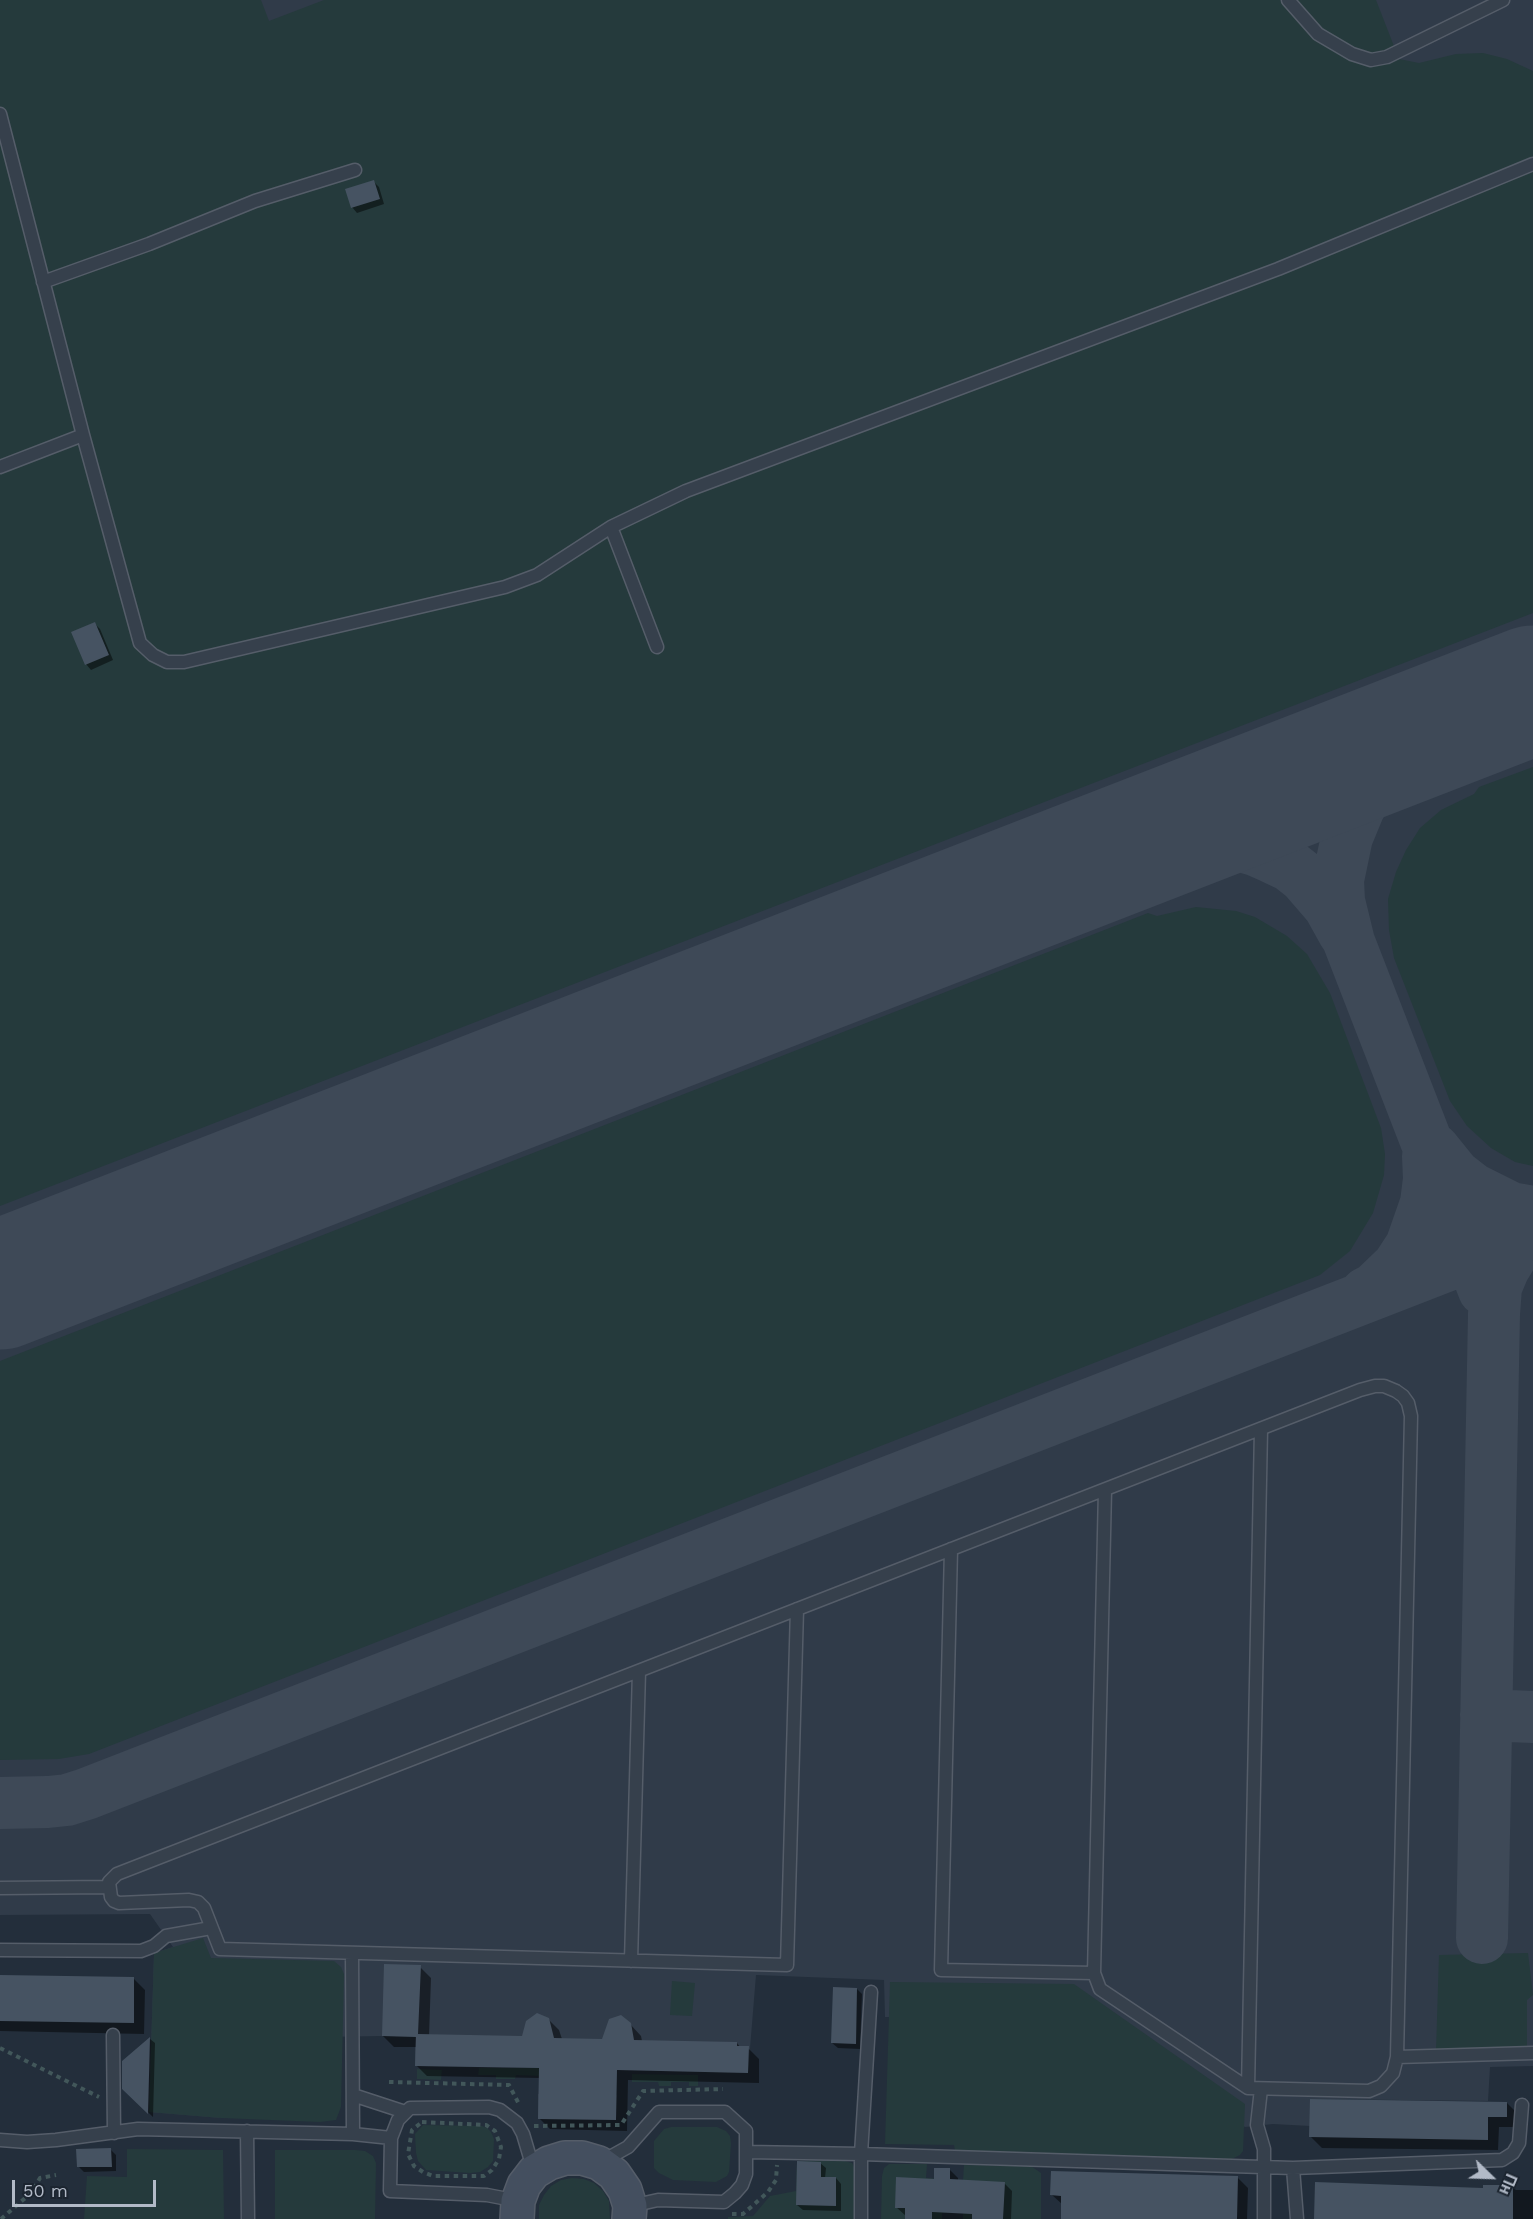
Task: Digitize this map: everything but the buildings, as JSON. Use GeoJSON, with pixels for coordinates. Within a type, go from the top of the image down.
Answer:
{"type":"FeatureCollection","features":[{"type":"Feature","properties":{"kind":"main road"},"geometry":{"type":"LineString","coordinates":[[517,2210],[524,2186],[534,2172],[549,2163],[565,2158],[582,2158],[599,2163],[614,2174],[625,2190],[629,2213]]}},
{"type":"Feature","properties":{"kind":"lane"},"geometry":{"type":"LineString","coordinates":[[1288,0],[1318,34],[1352,54],[1371,60],[1387,57],[1503,0]]}},
{"type":"Feature","properties":{"kind":"lane"},"geometry":{"type":"LineString","coordinates":[[0,114],[83,435],[140,643],[153,655],[166,662],[184,662],[505,587],[537,575],[611,527],[686,491],[1278,269],[1533,164]]}},
{"type":"Feature","properties":{"kind":"lane"},"geometry":{"type":"LineString","coordinates":[[43,282],[149,244],[255,201],[355,170]]}},
{"type":"Feature","properties":{"kind":"lane"},"geometry":{"type":"LineString","coordinates":[[0,467],[83,435]]}},
{"type":"Feature","properties":{"kind":"lane"},"geometry":{"type":"LineString","coordinates":[[611,527],[657,647]]}},
{"type":"Feature","properties":{"kind":"lane"},"geometry":{"type":"LineString","coordinates":[[797,1609],[787,1965],[220,1949],[204,1908],[198,1902],[189,1900],[119,1903],[111,1897],[109,1887],[112,1877],[117,1874],[639,1671],[797,1609],[951,1549],[1261,1429],[1375,1386],[1389,1388],[1403,1396],[1408,1403],[1411,1416],[1397,2057],[1396,2066],[1388,2080],[1370,2091],[1248,2088],[1101,1989],[1094,1973],[1105,1490]]}},
{"type":"Feature","properties":{"kind":"lane"},"geometry":{"type":"LineString","coordinates":[[1248,2088],[1261,1429]]}},
{"type":"Feature","properties":{"kind":"lane"},"geometry":{"type":"LineString","coordinates":[[951,1549],[941,1970],[1094,1973]]}},
{"type":"Feature","properties":{"kind":"lane"},"geometry":{"type":"LineString","coordinates":[[631,1961],[639,1671]]}},
{"type":"Feature","properties":{"kind":"lane"},"geometry":{"type":"LineString","coordinates":[[0,1888],[109,1887]]}},
{"type":"Feature","properties":{"kind":"lane"},"geometry":{"type":"LineString","coordinates":[[0,1950],[141,1951],[154,1946],[166,1936],[212,1928]]}},
{"type":"Feature","properties":{"kind":"lane"},"geometry":{"type":"LineString","coordinates":[[352,1953],[353,2134]]}},
{"type":"Feature","properties":{"kind":"lane"},"geometry":{"type":"LineString","coordinates":[[861,2219],[861,2154],[871,1992]]}},
{"type":"Feature","properties":{"kind":"lane"},"geometry":{"type":"LineString","coordinates":[[113,2035],[114,2133]]}},
{"type":"Feature","properties":{"kind":"lane"},"geometry":{"type":"LineString","coordinates":[[1397,2057],[1533,2053]]}},
{"type":"Feature","properties":{"kind":"lane"},"geometry":{"type":"LineString","coordinates":[[1261,2089],[1257,2125],[1264,2149],[1264,2219]]}},
{"type":"Feature","properties":{"kind":"lane"},"geometry":{"type":"LineString","coordinates":[[353,2095],[405,2112]]}},
{"type":"Feature","properties":{"kind":"lane"},"geometry":{"type":"LineString","coordinates":[[747,2152],[1293,2168],[1502,2160],[1513,2153],[1519,2143],[1522,2105]]}},
{"type":"Feature","properties":{"kind":"lane"},"geometry":{"type":"LineString","coordinates":[[517,2210],[487,2195],[390,2191],[391,2138],[398,2120],[410,2108],[489,2107],[500,2110],[517,2123],[523,2134],[534,2172]]}},
{"type":"Feature","properties":{"kind":"lane"},"geometry":{"type":"LineString","coordinates":[[599,2163],[628,2147],[659,2112],[725,2112],[746,2131],[746,2174],[742,2185],[723,2202],[658,2200],[629,2213]]}},
{"type":"Feature","properties":{"kind":"lane"},"geometry":{"type":"LineString","coordinates":[[0,2140],[37,2141],[138,2129],[353,2134],[391,2138]]}},
{"type":"Feature","properties":{"kind":"lane"},"geometry":{"type":"LineString","coordinates":[[247,2131],[248,2219]]}},
{"type":"Feature","properties":{"kind":"lane"},"geometry":{"type":"LineString","coordinates":[[1293,2168],[1297,2219]]}},
{"type":"Feature","properties":{"kind":"path"},"geometry":{"type":"LineString","coordinates":[[0,2048],[113,2104]]}},
{"type":"Feature","properties":{"kind":"path"},"geometry":{"type":"LineString","coordinates":[[389,2082],[509,2085],[526,2116]]}},
{"type":"Feature","properties":{"kind":"path"},"geometry":{"type":"LineString","coordinates":[[532,2126],[621,2126],[643,2091],[723,2089]]}},
{"type":"Feature","properties":{"kind":"path"},"geometry":{"type":"LineString","coordinates":[[422,2122],[486,2125],[495,2131],[501,2147],[499,2159],[492,2170],[484,2176],[433,2176],[423,2172],[414,2166],[408,2154],[412,2130],[422,2122]]}},
{"type":"Feature","properties":{"kind":"path"},"geometry":{"type":"LineString","coordinates":[[1,2219],[31,2193],[40,2178],[56,2175]]}},
{"type":"Feature","properties":{"kind":"shaded area"},"geometry":{"type":"Polygon","coordinates":[[[0,0],[1533,0],[1533,2066],[1490,2067],[1488,2101],[1310,2099],[1310,2126],[1273,2124],[1245,2127],[1092,2021],[885,2017],[884,1980],[756,1975],[748,2073],[610,2070],[609,2095],[617,2095],[616,2120],[538,2119],[538,2094],[546,2094],[546,2069],[415,2066],[415,2037],[382,2036],[321,2037],[221,2118],[149,2112],[154,1953],[173,1947],[150,1914],[0,1915],[0,0]]]}},
{"type":"Feature","properties":{"kind":"green space"},"geometry":{"type":"Polygon","coordinates":[[[0,0],[261,0],[269,21],[324,0],[1376,0],[1399,59],[1419,63],[1456,54],[1483,53],[1507,59],[1533,71],[1533,613],[0,1206],[0,0]]]}},
{"type":"Feature","properties":{"kind":"green space"},"geometry":{"type":"Polygon","coordinates":[[[1533,767],[1533,1166],[1515,1162],[1491,1148],[1467,1126],[1450,1101],[1394,958],[1389,930],[1388,899],[1396,872],[1420,828],[1441,810],[1474,794],[1479,787],[1533,767]]]}},
{"type":"Feature","properties":{"kind":"green space"},"geometry":{"type":"Polygon","coordinates":[[[1196,907],[1236,911],[1255,917],[1287,936],[1307,954],[1330,993],[1381,1128],[1385,1154],[1384,1175],[1373,1213],[1350,1251],[1320,1275],[89,1754],[59,1759],[0,1760],[0,1361],[1148,913],[1157,916],[1196,907]]]}},
{"type":"Feature","properties":{"kind":"green space"},"geometry":{"type":"Polygon","coordinates":[[[203,1938],[211,1958],[334,1961],[341,1967],[344,1974],[341,2107],[336,2120],[320,2122],[221,2118],[149,2112],[154,1953],[203,1938]]]}},
{"type":"Feature","properties":{"kind":"green space"},"geometry":{"type":"Polygon","coordinates":[[[1528,1953],[1533,1995],[1527,2000],[1527,2050],[1436,2051],[1439,1955],[1528,1953]]]}},
{"type":"Feature","properties":{"kind":"green space"},"geometry":{"type":"Polygon","coordinates":[[[672,1981],[695,1983],[692,2016],[670,2015],[672,1981]]]}},
{"type":"Feature","properties":{"kind":"green space"},"geometry":{"type":"Polygon","coordinates":[[[890,1982],[1074,1984],[1245,2104],[1243,2151],[1232,2159],[955,2151],[954,2145],[885,2144],[890,1982]]]}},
{"type":"Feature","properties":{"kind":"green space"},"geometry":{"type":"Polygon","coordinates":[[[479,2068],[541,2068],[541,2076],[516,2075],[515,2079],[496,2079],[496,2075],[478,2075],[479,2068]]]}},
{"type":"Feature","properties":{"kind":"green space"},"geometry":{"type":"Polygon","coordinates":[[[417,2069],[442,2070],[441,2080],[417,2079],[417,2069]]]}},
{"type":"Feature","properties":{"kind":"green space"},"geometry":{"type":"Polygon","coordinates":[[[632,2074],[698,2075],[698,2086],[689,2086],[689,2082],[671,2082],[671,2086],[659,2086],[658,2082],[632,2082],[632,2074]]]}},
{"type":"Feature","properties":{"kind":"green space"},"geometry":{"type":"Polygon","coordinates":[[[423,2125],[487,2128],[494,2139],[493,2161],[480,2172],[426,2170],[418,2161],[416,2153],[415,2134],[423,2125]]]}},
{"type":"Feature","properties":{"kind":"green space"},"geometry":{"type":"Polygon","coordinates":[[[717,2127],[726,2131],[731,2143],[727,2176],[716,2182],[673,2180],[659,2173],[654,2168],[654,2141],[664,2129],[717,2127]]]}},
{"type":"Feature","properties":{"kind":"green space"},"geometry":{"type":"Polygon","coordinates":[[[127,2149],[223,2150],[224,2219],[84,2219],[87,2176],[127,2177],[127,2149]]]}},
{"type":"Feature","properties":{"kind":"green space"},"geometry":{"type":"Polygon","coordinates":[[[275,2150],[355,2150],[365,2151],[373,2156],[376,2163],[375,2219],[275,2219],[275,2150]]]}},
{"type":"Feature","properties":{"kind":"green space"},"geometry":{"type":"Polygon","coordinates":[[[842,2160],[852,2163],[858,2174],[854,2219],[728,2219],[728,2217],[753,2216],[770,2196],[796,2191],[797,2161],[842,2160]]]}},
{"type":"Feature","properties":{"kind":"green space"},"geometry":{"type":"Polygon","coordinates":[[[889,2164],[927,2164],[926,2178],[963,2180],[964,2165],[1031,2166],[1041,2173],[1041,2219],[963,2219],[963,2213],[942,2213],[942,2219],[881,2219],[882,2176],[884,2168],[889,2164]]]}},
{"type":"Feature","properties":{"kind":"green space"},"geometry":{"type":"Polygon","coordinates":[[[572,2178],[594,2183],[603,2191],[609,2201],[610,2219],[539,2219],[539,2205],[551,2186],[561,2180],[572,2178]]]}},
{"type":"Feature","properties":{"kind":"taxiway"},"geometry":{"type":"LineString","coordinates":[[1454,720],[1411,747],[1390,764],[1372,785],[1347,837],[1338,880],[1339,901],[1349,942],[1484,1290]]}},
{"type":"Feature","properties":{"kind":"taxiway"},"geometry":{"type":"LineString","coordinates":[[1142,842],[1161,836],[1184,834],[1221,840],[1271,857],[1290,866],[1304,877],[1329,906],[1344,933]]}},
{"type":"Feature","properties":{"kind":"taxiway"},"geometry":{"type":"LineString","coordinates":[[1434,1149],[1455,1175],[1473,1189],[1511,1208],[1533,1212]]}},
{"type":"Feature","properties":{"kind":"taxiway"},"geometry":{"type":"LineString","coordinates":[[1366,1293],[1374,1289],[1398,1266],[1411,1246],[1426,1203],[1429,1179],[1428,1156]]}},
{"type":"Feature","properties":{"kind":"taxiway"},"geometry":{"type":"LineString","coordinates":[[0,1803],[48,1802],[67,1800],[86,1794],[1533,1232]]}},
{"type":"Feature","properties":{"kind":"taxiway"},"geometry":{"type":"LineString","coordinates":[[1482,1938],[1494,1314],[1496,1287],[1504,1268],[1512,1255],[1533,1234]]}},
{"type":"Feature","properties":{"kind":"taxiway"},"geometry":{"type":"LineString","coordinates":[[1486,1715],[1533,1717]]}},
{"type":"Feature","properties":{"kind":"runway"},"geometry":{"type":"LineString","coordinates":[[0,1285],[1533,690]]}}]}
